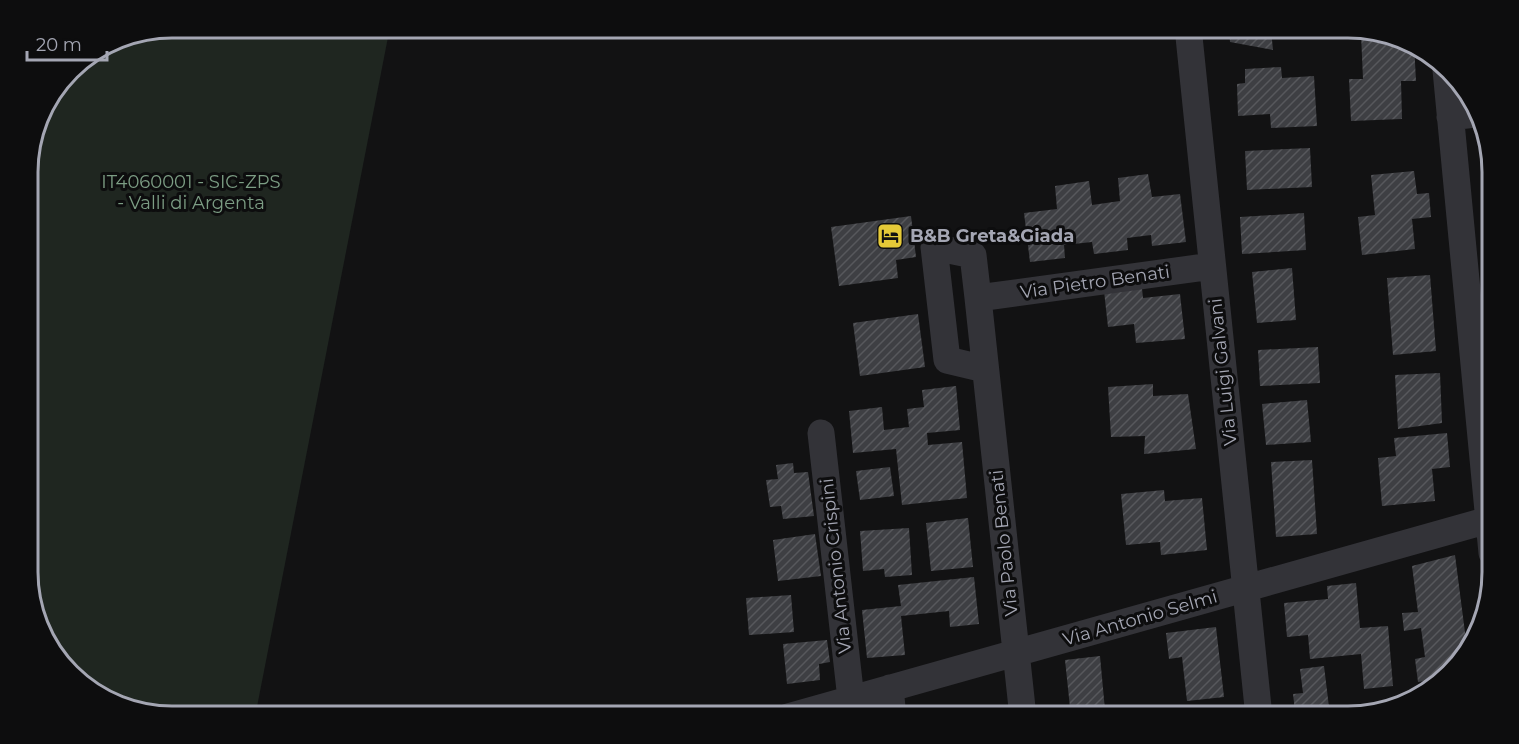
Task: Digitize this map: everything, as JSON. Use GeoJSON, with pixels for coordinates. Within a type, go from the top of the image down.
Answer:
{"type":"FeatureCollection","features":[{"type":"Feature","properties":{"kind":"street","name":"Via Luigi Galvani"},"geometry":{"type":"LineString","coordinates":[[1189,38],[1257,706]]}},
{"type":"Feature","properties":{"kind":"street"},"geometry":{"type":"LineString","coordinates":[[1453,89],[1462,116],[1482,405]]}},
{"type":"Feature","properties":{"kind":"street","name":"Via Paolo Benati"},"geometry":{"type":"LineString","coordinates":[[986,369],[946,360],[934,247],[973,255],[986,369],[1022,706]]}},
{"type":"Feature","properties":{"kind":"street","name":"Via Pietro Benati"},"geometry":{"type":"LineString","coordinates":[[978,298],[1212,266]]}},
{"type":"Feature","properties":{"kind":"street","name":"Via Antonio Crispini"},"geometry":{"type":"LineString","coordinates":[[821,434],[851,699]]}},
{"type":"Feature","properties":{"kind":"street","name":"Via Antonio Selmi"},"geometry":{"type":"LineString","coordinates":[[826,706],[1482,522]]}},
{"type":"Feature","properties":{"kind":"street"},"geometry":{"type":"LineString","coordinates":[[890,688],[892,706]]}},
{"type":"Feature","properties":{"kind":"green space","name":"IT4060001 - SIC-ZPS - Valli di Argenta"},"geometry":{"type":"Polygon","coordinates":[[[388,38],[257,706],[154,705],[112,693],[83,673],[55,640],[42,607],[39,590],[38,163],[42,137],[48,120],[65,90],[83,71],[112,51],[145,40],[388,38]]]}},
{"type":"Feature","properties":{"kind":"building"},"geometry":{"type":"Polygon","coordinates":[[[1230,38],[1272,38],[1273,50],[1230,42],[1230,38]]]}},
{"type":"Feature","properties":{"kind":"building"},"geometry":{"type":"Polygon","coordinates":[[[1361,39],[1391,45],[1415,56],[1416,81],[1401,81],[1402,119],[1351,121],[1349,79],[1363,79],[1361,39]]]}},
{"type":"Feature","properties":{"kind":"building"},"geometry":{"type":"Polygon","coordinates":[[[1281,67],[1282,78],[1314,76],[1317,126],[1271,128],[1270,114],[1238,116],[1237,84],[1245,83],[1245,69],[1281,67]]]}},
{"type":"Feature","properties":{"kind":"building"},"geometry":{"type":"Polygon","coordinates":[[[1310,148],[1312,187],[1247,190],[1245,151],[1310,148]]]}},
{"type":"Feature","properties":{"kind":"building"},"geometry":{"type":"Polygon","coordinates":[[[1414,171],[1417,194],[1429,193],[1431,217],[1412,219],[1415,249],[1362,255],[1358,217],[1375,215],[1371,175],[1414,171]]]}},
{"type":"Feature","properties":{"kind":"building"},"geometry":{"type":"Polygon","coordinates":[[[1148,174],[1152,197],[1180,194],[1186,242],[1152,246],[1151,235],[1127,238],[1128,250],[1094,254],[1092,242],[1064,245],[1065,258],[1030,262],[1024,213],[1057,209],[1055,186],[1089,181],[1092,205],[1120,201],[1118,178],[1148,174]]]}},
{"type":"Feature","properties":{"kind":"building"},"geometry":{"type":"Polygon","coordinates":[[[1304,213],[1306,250],[1242,254],[1240,217],[1304,213]]]}},
{"type":"Feature","properties":{"kind":"building"},"geometry":{"type":"Polygon","coordinates":[[[911,216],[916,257],[896,260],[898,278],[839,286],[831,227],[911,216]]]}},
{"type":"Feature","properties":{"kind":"building"},"geometry":{"type":"Polygon","coordinates":[[[1292,268],[1296,320],[1257,323],[1252,272],[1292,268]]]}},
{"type":"Feature","properties":{"kind":"building"},"geometry":{"type":"Polygon","coordinates":[[[1430,275],[1436,351],[1393,355],[1387,278],[1430,275]]]}},
{"type":"Feature","properties":{"kind":"building"},"geometry":{"type":"Polygon","coordinates":[[[1141,279],[1143,298],[1180,294],[1185,339],[1136,343],[1134,324],[1108,327],[1103,282],[1141,279]]]}},
{"type":"Feature","properties":{"kind":"building"},"geometry":{"type":"Polygon","coordinates":[[[918,314],[925,367],[860,376],[853,323],[918,314]]]}},
{"type":"Feature","properties":{"kind":"building"},"geometry":{"type":"Polygon","coordinates":[[[1318,347],[1320,383],[1260,386],[1258,350],[1318,347]]]}},
{"type":"Feature","properties":{"kind":"building"},"geometry":{"type":"Polygon","coordinates":[[[1440,373],[1442,423],[1398,429],[1395,375],[1440,373]]]}},
{"type":"Feature","properties":{"kind":"building"},"geometry":{"type":"Polygon","coordinates":[[[1153,384],[1153,396],[1188,394],[1196,449],[1144,454],[1145,436],[1111,437],[1108,387],[1153,384]]]}},
{"type":"Feature","properties":{"kind":"building"},"geometry":{"type":"Polygon","coordinates":[[[956,386],[960,430],[927,433],[928,445],[962,442],[967,498],[902,505],[896,449],[853,453],[849,411],[882,407],[884,430],[909,427],[907,409],[924,407],[922,390],[956,386]]]}},
{"type":"Feature","properties":{"kind":"building"},"geometry":{"type":"Polygon","coordinates":[[[1307,400],[1311,442],[1266,445],[1262,404],[1307,400]]]}},
{"type":"Feature","properties":{"kind":"building"},"geometry":{"type":"Polygon","coordinates":[[[1447,433],[1450,467],[1432,469],[1435,501],[1382,506],[1378,458],[1396,456],[1394,438],[1447,433]]]}},
{"type":"Feature","properties":{"kind":"building"},"geometry":{"type":"Polygon","coordinates":[[[1312,460],[1317,534],[1276,537],[1271,462],[1312,460]]]}},
{"type":"Feature","properties":{"kind":"building"},"geometry":{"type":"Polygon","coordinates":[[[793,463],[794,473],[808,472],[814,516],[783,519],[781,506],[770,507],[766,480],[778,479],[776,465],[793,463]]]}},
{"type":"Feature","properties":{"kind":"building"},"geometry":{"type":"Polygon","coordinates":[[[890,467],[894,496],[860,500],[856,471],[890,467]]]}},
{"type":"Feature","properties":{"kind":"building"},"geometry":{"type":"Polygon","coordinates":[[[1164,490],[1165,501],[1202,498],[1207,550],[1161,555],[1160,542],[1126,545],[1121,494],[1164,490]]]}},
{"type":"Feature","properties":{"kind":"building"},"geometry":{"type":"Polygon","coordinates":[[[968,518],[973,567],[931,571],[926,523],[968,518]]]}},
{"type":"Feature","properties":{"kind":"building"},"geometry":{"type":"Polygon","coordinates":[[[909,528],[912,575],[885,577],[884,569],[863,571],[860,531],[909,528]]]}},
{"type":"Feature","properties":{"kind":"building"},"geometry":{"type":"Polygon","coordinates":[[[815,534],[821,576],[778,581],[773,540],[815,534]]]}},
{"type":"Feature","properties":{"kind":"building"},"geometry":{"type":"Polygon","coordinates":[[[1455,555],[1465,636],[1448,661],[1436,673],[1426,681],[1418,682],[1415,659],[1425,657],[1421,628],[1404,631],[1402,613],[1418,612],[1412,566],[1455,555]]]}},
{"type":"Feature","properties":{"kind":"building"},"geometry":{"type":"Polygon","coordinates":[[[974,577],[979,624],[950,627],[949,611],[901,616],[905,655],[867,658],[862,610],[901,606],[898,585],[974,577]]]}},
{"type":"Feature","properties":{"kind":"building"},"geometry":{"type":"Polygon","coordinates":[[[1356,583],[1360,628],[1388,626],[1393,686],[1364,689],[1361,654],[1310,659],[1308,635],[1287,637],[1284,603],[1328,599],[1327,586],[1356,583]]]}},
{"type":"Feature","properties":{"kind":"building"},"geometry":{"type":"Polygon","coordinates":[[[791,595],[794,632],[749,635],[746,598],[791,595]]]}},
{"type":"Feature","properties":{"kind":"building"},"geometry":{"type":"Polygon","coordinates":[[[1216,627],[1224,697],[1187,701],[1182,657],[1169,659],[1166,633],[1216,627]]]}},
{"type":"Feature","properties":{"kind":"building"},"geometry":{"type":"Polygon","coordinates":[[[827,640],[830,662],[819,664],[820,680],[787,684],[783,644],[827,640]]]}},
{"type":"Feature","properties":{"kind":"building"},"geometry":{"type":"Polygon","coordinates":[[[1100,656],[1105,706],[1070,706],[1065,660],[1100,656]]]}},
{"type":"Feature","properties":{"kind":"building"},"geometry":{"type":"Polygon","coordinates":[[[1324,666],[1329,706],[1294,706],[1293,694],[1303,693],[1300,669],[1324,666]]]}},
{"type":"Feature","properties":{"kind":"place","name":"B&B Greta&Giada"},"geometry":{"type":"Point","coordinates":[890,236]}}]}
